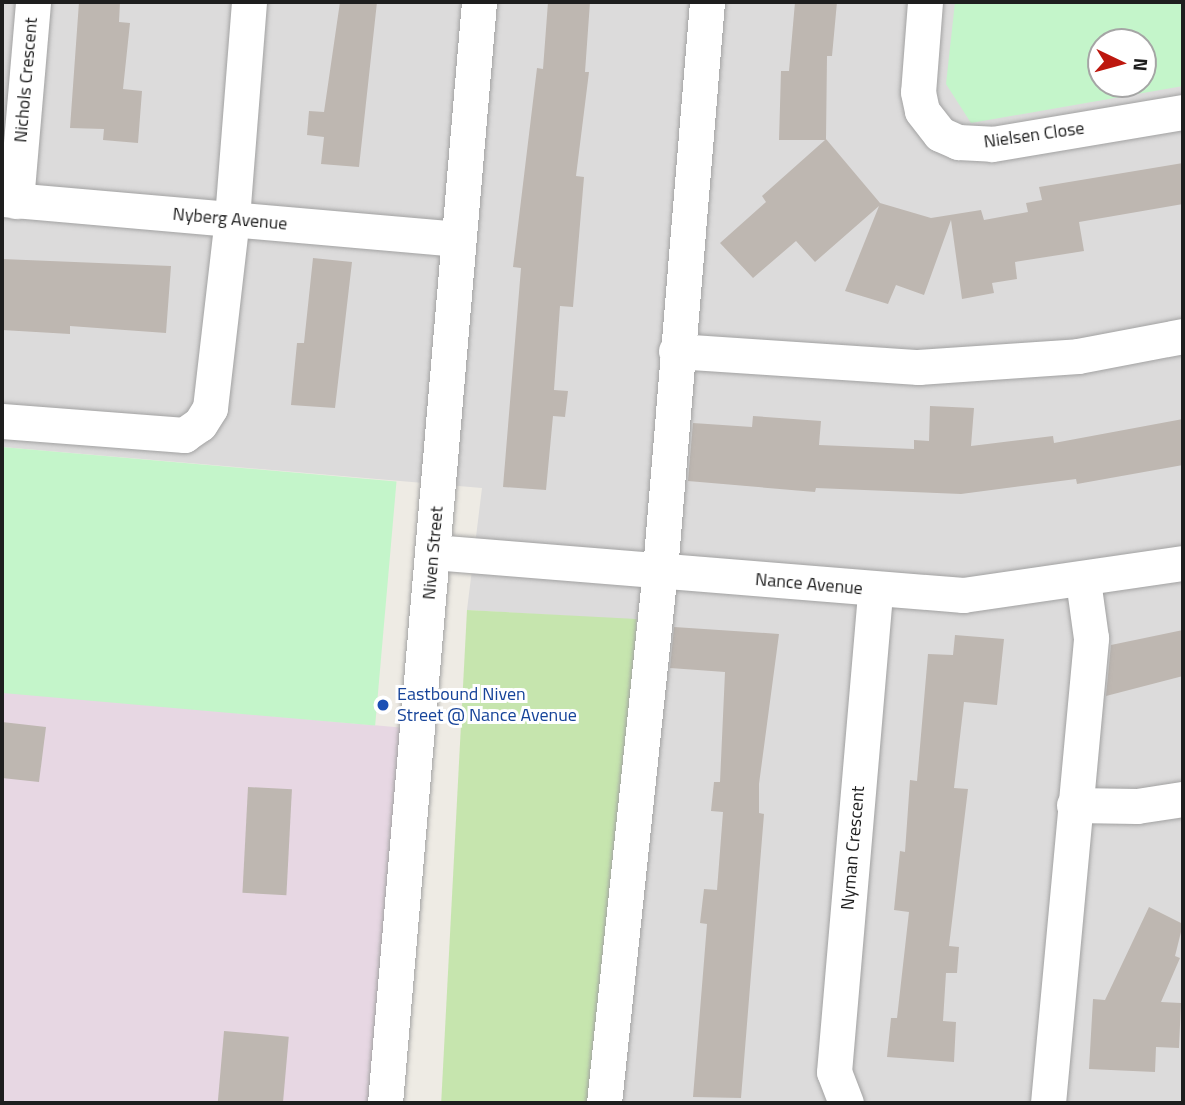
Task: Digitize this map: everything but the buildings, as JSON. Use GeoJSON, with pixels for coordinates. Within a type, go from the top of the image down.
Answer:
{"type":"FeatureCollection","features":[{"type":"Feature","properties":{"kind":"street","name":"Nichols Crescent"},"geometry":{"type":"LineString","coordinates":[[9,200],[33,2]]}},
{"type":"Feature","properties":{"kind":"street"},"geometry":{"type":"LineString","coordinates":[[2,421],[184,435],[200,425],[215,389],[249,2]]}},
{"type":"Feature","properties":{"kind":"street","name":"Niven Street"},"geometry":{"type":"LineString","coordinates":[[385,1103],[479,2]]}},
{"type":"Feature","properties":{"kind":"street"},"geometry":{"type":"LineString","coordinates":[[604,1103],[660,570],[676,351],[707,2]]}},
{"type":"Feature","properties":{"kind":"street","name":"Nielsen Close"},"geometry":{"type":"LineString","coordinates":[[925,2],[918,92],[922,111],[940,134],[958,142],[992,144],[1183,112]]}},
{"type":"Feature","properties":{"kind":"street","name":"Nyberg Avenue"},"geometry":{"type":"LineString","coordinates":[[9,200],[458,239]]}},
{"type":"Feature","properties":{"kind":"street"},"geometry":{"type":"LineString","coordinates":[[676,351],[918,367],[1078,356],[1183,336]]}},
{"type":"Feature","properties":{"kind":"street","name":"Nance Avenue"},"geometry":{"type":"LineString","coordinates":[[433,552],[874,590],[963,595],[1083,580],[1183,563]]}},
{"type":"Feature","properties":{"kind":"street"},"geometry":{"type":"LineString","coordinates":[[1048,1103],[1091,638],[1083,580]]}},
{"type":"Feature","properties":{"kind":"street","name":"Nyman Crescent"},"geometry":{"type":"LineString","coordinates":[[845,1103],[834,1072],[874,590]]}},
{"type":"Feature","properties":{"kind":"street"},"geometry":{"type":"LineString","coordinates":[[1074,805],[1137,806],[1183,799]]}},
{"type":"Feature","properties":{"kind":"shaded area"},"geometry":{"type":"Polygon","coordinates":[[[2,2],[1183,2],[1183,1103],[595,1103],[637,620],[467,610],[482,488],[2,447],[2,2]]]}},
{"type":"Feature","properties":{"kind":"shaded area"},"geometry":{"type":"Polygon","coordinates":[[[2,692],[417,729],[385,1103],[2,1103],[2,692]]]}},
{"type":"Feature","properties":{"kind":"green space"},"geometry":{"type":"Polygon","coordinates":[[[955,2],[1183,2],[1183,86],[1157,91],[1157,28],[1087,28],[1087,98],[1114,98],[971,123],[946,84],[955,2]]]}},
{"type":"Feature","properties":{"kind":"green space"},"geometry":{"type":"Polygon","coordinates":[[[2,447],[396,482],[375,726],[2,693],[2,447]]]}},
{"type":"Feature","properties":{"kind":"green space"},"geometry":{"type":"Polygon","coordinates":[[[467,610],[637,619],[611,1103],[441,1103],[467,610]]]}},
{"type":"Feature","properties":{"kind":"place","name":"Eastbound Niven Street @ Nance Avenue"},"geometry":{"type":"Point","coordinates":[383,705]}}]}
